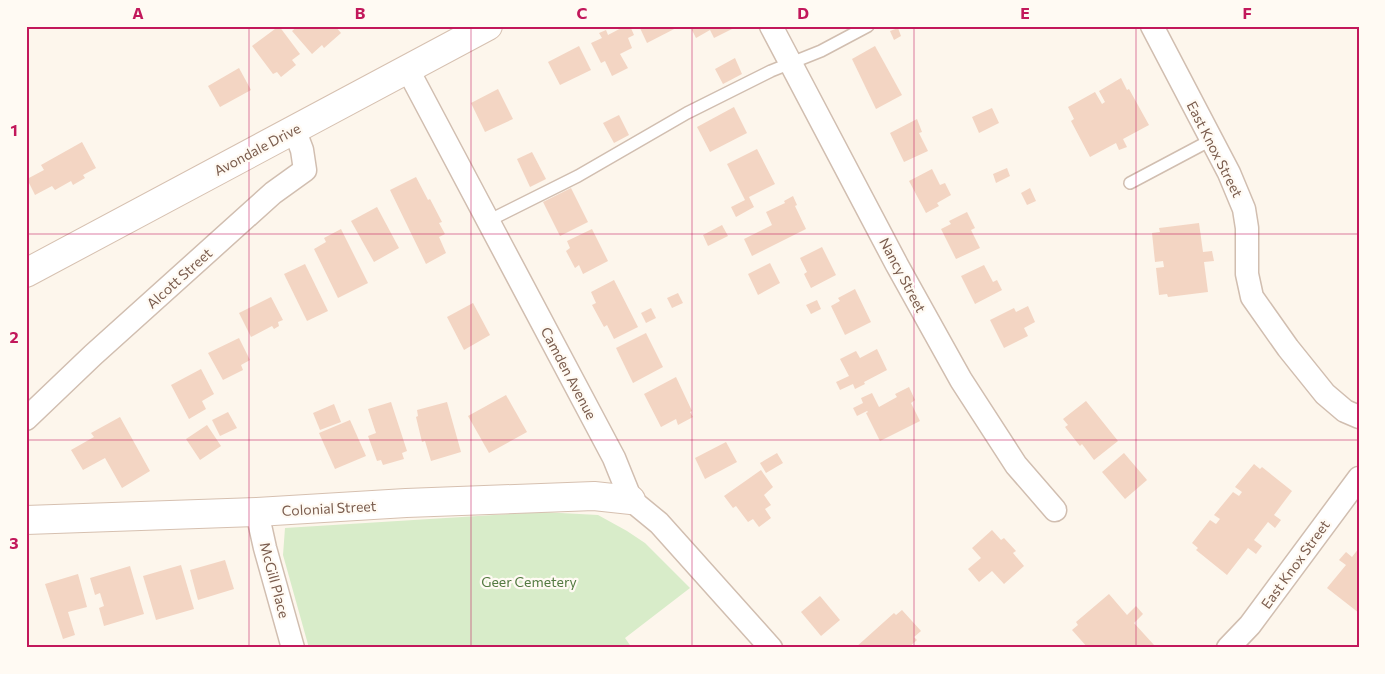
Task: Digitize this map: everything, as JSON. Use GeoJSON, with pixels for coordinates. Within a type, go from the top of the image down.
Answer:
{"type":"FeatureCollection","features":[{"type":"Feature","properties":{"kind":"street","name":"Avondale Drive"},"geometry":{"type":"LineString","coordinates":[[26,273],[488,26]]}},
{"type":"Feature","properties":{"kind":"street","name":"Nancy Street"},"geometry":{"type":"LineString","coordinates":[[771,26],[897,265],[961,380],[1016,465],[1055,510]]}},
{"type":"Feature","properties":{"kind":"street","name":"East Knox Street"},"geometry":{"type":"LineString","coordinates":[[1152,26],[1229,173],[1244,209],[1247,228],[1247,274],[1252,297],[1288,348],[1325,394],[1345,411],[1359,416]]}},
{"type":"Feature","properties":{"kind":"street","name":"Camden Avenue"},"geometry":{"type":"LineString","coordinates":[[407,68],[614,458],[631,500],[659,523],[771,648]]}},
{"type":"Feature","properties":{"kind":"street","name":"Alcott Street"},"geometry":{"type":"LineString","coordinates":[[26,419],[93,354],[273,192],[305,170],[302,150],[294,129]]}},
{"type":"Feature","properties":{"kind":"street","name":"East Knox Street"},"geometry":{"type":"LineString","coordinates":[[1228,648],[1250,625],[1359,478]]}},
{"type":"Feature","properties":{"kind":"street","name":"Colonial Street"},"geometry":{"type":"LineString","coordinates":[[26,520],[257,512],[594,496],[631,500]]}},
{"type":"Feature","properties":{"kind":"street","name":"McGill Place"},"geometry":{"type":"LineString","coordinates":[[257,512],[293,648]]}},
{"type":"Feature","properties":{"kind":"lane"},"geometry":{"type":"LineString","coordinates":[[488,221],[578,176],[687,113],[771,71],[821,51],[868,26]]}},
{"type":"Feature","properties":{"kind":"lane"},"geometry":{"type":"LineString","coordinates":[[1130,183],[1211,140]]}},
{"type":"Feature","properties":{"kind":"green space","name":"Geer Cemetery"},"geometry":{"type":"Polygon","coordinates":[[[542,512],[598,515],[645,543],[690,588],[625,638],[632,648],[309,648],[283,555],[285,528],[542,512]]]}},
{"type":"Feature","properties":{"kind":"building"},"geometry":{"type":"Polygon","coordinates":[[[279,26],[300,54],[292,60],[296,65],[281,77],[277,72],[273,74],[252,46],[279,26]]]}},
{"type":"Feature","properties":{"kind":"building"},"geometry":{"type":"Polygon","coordinates":[[[298,26],[335,26],[341,33],[324,48],[322,45],[312,54],[292,31],[298,26]]]}},
{"type":"Feature","properties":{"kind":"building"},"geometry":{"type":"Polygon","coordinates":[[[625,26],[630,26],[634,35],[628,38],[632,48],[620,54],[628,68],[612,76],[605,61],[601,63],[591,43],[602,38],[599,33],[606,30],[608,35],[625,26]]]}},
{"type":"Feature","properties":{"kind":"building"},"geometry":{"type":"Polygon","coordinates":[[[639,26],[680,26],[647,43],[639,26]]]}},
{"type":"Feature","properties":{"kind":"building"},"geometry":{"type":"Polygon","coordinates":[[[690,26],[731,26],[732,29],[714,38],[710,30],[696,38],[690,26]]]}},
{"type":"Feature","properties":{"kind":"building"},"geometry":{"type":"Polygon","coordinates":[[[898,28],[901,36],[894,40],[890,31],[898,28]]]}},
{"type":"Feature","properties":{"kind":"building"},"geometry":{"type":"Polygon","coordinates":[[[579,46],[591,70],[560,85],[548,62],[579,46]]]}},
{"type":"Feature","properties":{"kind":"building"},"geometry":{"type":"Polygon","coordinates":[[[875,46],[902,95],[876,109],[852,59],[875,46]]]}},
{"type":"Feature","properties":{"kind":"building"},"geometry":{"type":"Polygon","coordinates":[[[735,58],[742,74],[723,84],[715,69],[735,58]]]}},
{"type":"Feature","properties":{"kind":"building"},"geometry":{"type":"Polygon","coordinates":[[[239,68],[251,90],[220,107],[208,86],[239,68]]]}},
{"type":"Feature","properties":{"kind":"building"},"geometry":{"type":"Polygon","coordinates":[[[1121,78],[1149,125],[1123,139],[1127,147],[1119,150],[1116,143],[1090,157],[1071,121],[1074,119],[1068,107],[1095,92],[1102,104],[1105,102],[1099,91],[1121,78]]]}},
{"type":"Feature","properties":{"kind":"building"},"geometry":{"type":"Polygon","coordinates":[[[498,89],[513,119],[485,132],[471,103],[498,89]]]}},
{"type":"Feature","properties":{"kind":"building"},"geometry":{"type":"Polygon","coordinates":[[[734,107],[747,133],[710,152],[697,127],[734,107]]]}},
{"type":"Feature","properties":{"kind":"building"},"geometry":{"type":"Polygon","coordinates":[[[992,108],[999,123],[979,133],[972,117],[992,108]]]}},
{"type":"Feature","properties":{"kind":"building"},"geometry":{"type":"Polygon","coordinates":[[[619,115],[629,135],[614,143],[603,123],[619,115]]]}},
{"type":"Feature","properties":{"kind":"building"},"geometry":{"type":"Polygon","coordinates":[[[917,119],[922,132],[919,133],[928,151],[904,162],[890,133],[917,119]]]}},
{"type":"Feature","properties":{"kind":"building"},"geometry":{"type":"Polygon","coordinates":[[[82,142],[96,168],[83,175],[85,178],[73,185],[71,181],[55,190],[52,186],[35,195],[27,179],[44,170],[41,165],[82,142]]]}},
{"type":"Feature","properties":{"kind":"building"},"geometry":{"type":"Polygon","coordinates":[[[757,149],[775,184],[749,197],[754,207],[736,217],[731,207],[745,200],[727,164],[757,149]]]}},
{"type":"Feature","properties":{"kind":"building"},"geometry":{"type":"Polygon","coordinates":[[[532,152],[546,179],[530,187],[517,159],[532,152]]]}},
{"type":"Feature","properties":{"kind":"building"},"geometry":{"type":"Polygon","coordinates":[[[1007,168],[1010,176],[996,183],[993,174],[1007,168]]]}},
{"type":"Feature","properties":{"kind":"building"},"geometry":{"type":"Polygon","coordinates":[[[932,169],[940,185],[945,183],[951,195],[937,203],[939,206],[926,213],[909,181],[932,169]]]}},
{"type":"Feature","properties":{"kind":"building"},"geometry":{"type":"Polygon","coordinates":[[[416,177],[442,222],[439,223],[445,234],[439,237],[446,253],[426,264],[390,190],[416,177]]]}},
{"type":"Feature","properties":{"kind":"building"},"geometry":{"type":"Polygon","coordinates":[[[571,188],[588,222],[560,236],[543,202],[571,188]]]}},
{"type":"Feature","properties":{"kind":"building"},"geometry":{"type":"Polygon","coordinates":[[[1030,188],[1036,201],[1027,205],[1021,193],[1030,188]]]}},
{"type":"Feature","properties":{"kind":"building"},"geometry":{"type":"Polygon","coordinates":[[[793,196],[797,205],[795,206],[806,229],[752,256],[744,239],[772,225],[766,212],[785,203],[784,201],[793,196]]]}},
{"type":"Feature","properties":{"kind":"building"},"geometry":{"type":"Polygon","coordinates":[[[377,207],[399,248],[374,262],[351,221],[377,207]]]}},
{"type":"Feature","properties":{"kind":"building"},"geometry":{"type":"Polygon","coordinates":[[[967,212],[975,228],[971,230],[980,248],[956,259],[941,229],[951,224],[949,221],[967,212]]]}},
{"type":"Feature","properties":{"kind":"building"},"geometry":{"type":"Polygon","coordinates":[[[1199,223],[1203,252],[1212,251],[1214,261],[1204,262],[1208,292],[1168,297],[1167,294],[1159,295],[1156,268],[1164,267],[1163,261],[1155,262],[1152,233],[1160,232],[1159,228],[1199,223]]]}},
{"type":"Feature","properties":{"kind":"building"},"geometry":{"type":"Polygon","coordinates":[[[722,225],[728,236],[708,246],[703,235],[722,225]]]}},
{"type":"Feature","properties":{"kind":"building"},"geometry":{"type":"Polygon","coordinates":[[[341,229],[368,283],[338,298],[314,249],[326,242],[324,238],[341,229]]]}},
{"type":"Feature","properties":{"kind":"building"},"geometry":{"type":"Polygon","coordinates":[[[592,229],[608,261],[583,274],[579,265],[575,268],[566,251],[570,248],[567,241],[592,229]]]}},
{"type":"Feature","properties":{"kind":"building"},"geometry":{"type":"Polygon","coordinates":[[[822,247],[836,275],[811,288],[804,274],[807,272],[800,258],[822,247]]]}},
{"type":"Feature","properties":{"kind":"building"},"geometry":{"type":"Polygon","coordinates":[[[770,263],[780,283],[758,295],[748,274],[770,263]]]}},
{"type":"Feature","properties":{"kind":"building"},"geometry":{"type":"Polygon","coordinates":[[[305,264],[328,311],[307,321],[284,274],[305,264]]]}},
{"type":"Feature","properties":{"kind":"building"},"geometry":{"type":"Polygon","coordinates":[[[984,265],[993,282],[997,280],[1002,290],[975,304],[961,276],[984,265]]]}},
{"type":"Feature","properties":{"kind":"building"},"geometry":{"type":"Polygon","coordinates":[[[614,280],[638,327],[614,339],[607,325],[604,327],[592,305],[596,303],[591,292],[614,280]]]}},
{"type":"Feature","properties":{"kind":"building"},"geometry":{"type":"Polygon","coordinates":[[[855,289],[871,322],[845,335],[831,306],[840,301],[838,298],[855,289]]]}},
{"type":"Feature","properties":{"kind":"building"},"geometry":{"type":"Polygon","coordinates":[[[678,293],[683,303],[672,308],[667,298],[678,293]]]}},
{"type":"Feature","properties":{"kind":"building"},"geometry":{"type":"Polygon","coordinates":[[[271,297],[283,320],[278,322],[279,326],[274,329],[272,326],[251,337],[239,313],[271,297]]]}},
{"type":"Feature","properties":{"kind":"building"},"geometry":{"type":"Polygon","coordinates":[[[817,300],[821,309],[811,314],[806,305],[817,300]]]}},
{"type":"Feature","properties":{"kind":"building"},"geometry":{"type":"Polygon","coordinates":[[[473,303],[490,335],[464,350],[447,317],[473,303]]]}},
{"type":"Feature","properties":{"kind":"building"},"geometry":{"type":"Polygon","coordinates":[[[1028,306],[1035,322],[1024,328],[1028,336],[1004,348],[990,320],[1014,308],[1016,312],[1028,306]]]}},
{"type":"Feature","properties":{"kind":"building"},"geometry":{"type":"Polygon","coordinates":[[[651,308],[656,318],[646,323],[641,313],[651,308]]]}},
{"type":"Feature","properties":{"kind":"building"},"geometry":{"type":"Polygon","coordinates":[[[646,333],[663,367],[633,383],[616,348],[646,333]]]}},
{"type":"Feature","properties":{"kind":"building"},"geometry":{"type":"Polygon","coordinates":[[[239,338],[250,360],[241,365],[243,370],[223,380],[208,353],[239,338]]]}},
{"type":"Feature","properties":{"kind":"building"},"geometry":{"type":"Polygon","coordinates":[[[877,349],[887,370],[855,389],[853,384],[840,390],[836,382],[849,376],[840,359],[856,351],[860,358],[877,349]]]}},
{"type":"Feature","properties":{"kind":"building"},"geometry":{"type":"Polygon","coordinates":[[[201,369],[214,394],[202,401],[206,409],[189,419],[171,385],[201,369]]]}},
{"type":"Feature","properties":{"kind":"building"},"geometry":{"type":"Polygon","coordinates":[[[676,377],[693,417],[678,425],[676,419],[661,427],[644,394],[676,377]]]}},
{"type":"Feature","properties":{"kind":"building"},"geometry":{"type":"Polygon","coordinates":[[[909,387],[915,400],[911,403],[920,421],[880,441],[866,413],[868,412],[857,416],[853,408],[863,403],[861,398],[872,393],[879,407],[897,397],[895,394],[909,387]]]}},
{"type":"Feature","properties":{"kind":"building"},"geometry":{"type":"Polygon","coordinates":[[[506,395],[527,432],[489,453],[468,416],[506,395]]]}},
{"type":"Feature","properties":{"kind":"building"},"geometry":{"type":"Polygon","coordinates":[[[1086,401],[1118,441],[1094,460],[1082,444],[1080,446],[1065,427],[1068,425],[1063,419],[1086,401]]]}},
{"type":"Feature","properties":{"kind":"building"},"geometry":{"type":"Polygon","coordinates":[[[391,402],[407,451],[402,453],[404,459],[383,465],[381,460],[377,461],[368,436],[376,433],[368,409],[391,402]]]}},
{"type":"Feature","properties":{"kind":"building"},"geometry":{"type":"Polygon","coordinates":[[[447,402],[461,452],[431,461],[425,441],[422,442],[416,417],[418,416],[417,410],[447,402]]]}},
{"type":"Feature","properties":{"kind":"building"},"geometry":{"type":"Polygon","coordinates":[[[334,404],[341,422],[320,430],[313,413],[334,404]]]}},
{"type":"Feature","properties":{"kind":"building"},"geometry":{"type":"Polygon","coordinates":[[[228,412],[237,428],[220,436],[212,420],[228,412]]]}},
{"type":"Feature","properties":{"kind":"building"},"geometry":{"type":"Polygon","coordinates":[[[120,417],[150,471],[122,488],[105,458],[83,470],[71,450],[94,437],[91,433],[120,417]]]}},
{"type":"Feature","properties":{"kind":"building"},"geometry":{"type":"Polygon","coordinates":[[[350,420],[366,456],[335,469],[319,433],[350,420]]]}},
{"type":"Feature","properties":{"kind":"building"},"geometry":{"type":"Polygon","coordinates":[[[207,425],[221,446],[200,460],[186,439],[207,425]]]}},
{"type":"Feature","properties":{"kind":"building"},"geometry":{"type":"Polygon","coordinates":[[[726,442],[737,462],[705,479],[695,458],[726,442]]]}},
{"type":"Feature","properties":{"kind":"building"},"geometry":{"type":"Polygon","coordinates":[[[777,453],[783,463],[766,473],[760,463],[777,453]]]}},
{"type":"Feature","properties":{"kind":"building"},"geometry":{"type":"Polygon","coordinates":[[[1124,453],[1147,480],[1125,499],[1102,472],[1124,453]]]}},
{"type":"Feature","properties":{"kind":"building"},"geometry":{"type":"Polygon","coordinates":[[[1254,464],[1260,469],[1262,467],[1292,491],[1274,515],[1281,520],[1275,528],[1268,522],[1254,540],[1262,546],[1256,554],[1248,548],[1227,575],[1196,550],[1198,548],[1192,543],[1210,520],[1216,524],[1220,519],[1214,515],[1233,492],[1239,496],[1242,492],[1235,487],[1254,464]]]}},
{"type":"Feature","properties":{"kind":"building"},"geometry":{"type":"Polygon","coordinates":[[[761,470],[773,487],[764,495],[771,505],[765,509],[771,518],[759,527],[753,519],[748,522],[736,506],[733,508],[724,496],[761,470]]]}},
{"type":"Feature","properties":{"kind":"building"},"geometry":{"type":"Polygon","coordinates":[[[992,530],[1001,540],[1004,538],[1016,551],[1013,553],[1024,566],[1004,584],[992,571],[979,582],[968,569],[981,558],[972,548],[992,530]]]}},
{"type":"Feature","properties":{"kind":"building"},"geometry":{"type":"Polygon","coordinates":[[[1359,548],[1359,613],[1327,588],[1346,565],[1339,560],[1346,552],[1352,557],[1359,548]]]}},
{"type":"Feature","properties":{"kind":"building"},"geometry":{"type":"Polygon","coordinates":[[[225,560],[234,589],[198,600],[190,570],[225,560]]]}},
{"type":"Feature","properties":{"kind":"building"},"geometry":{"type":"Polygon","coordinates":[[[181,565],[194,609],[156,620],[143,576],[181,565]]]}},
{"type":"Feature","properties":{"kind":"building"},"geometry":{"type":"Polygon","coordinates":[[[130,566],[144,614],[104,626],[99,608],[104,606],[100,593],[95,595],[90,578],[130,566]]]}},
{"type":"Feature","properties":{"kind":"building"},"geometry":{"type":"Polygon","coordinates":[[[78,574],[87,607],[68,612],[75,635],[63,639],[45,584],[78,574]]]}},
{"type":"Feature","properties":{"kind":"building"},"geometry":{"type":"Polygon","coordinates":[[[1109,594],[1127,615],[1136,606],[1143,614],[1134,623],[1154,645],[1151,648],[1098,648],[1096,646],[1088,648],[1072,630],[1078,625],[1076,622],[1109,594]]]}},
{"type":"Feature","properties":{"kind":"building"},"geometry":{"type":"Polygon","coordinates":[[[820,596],[840,620],[821,636],[801,612],[820,596]]]}},
{"type":"Feature","properties":{"kind":"building"},"geometry":{"type":"Polygon","coordinates":[[[902,610],[921,631],[914,637],[917,640],[908,648],[855,648],[894,613],[896,615],[902,610]]]}}]}
